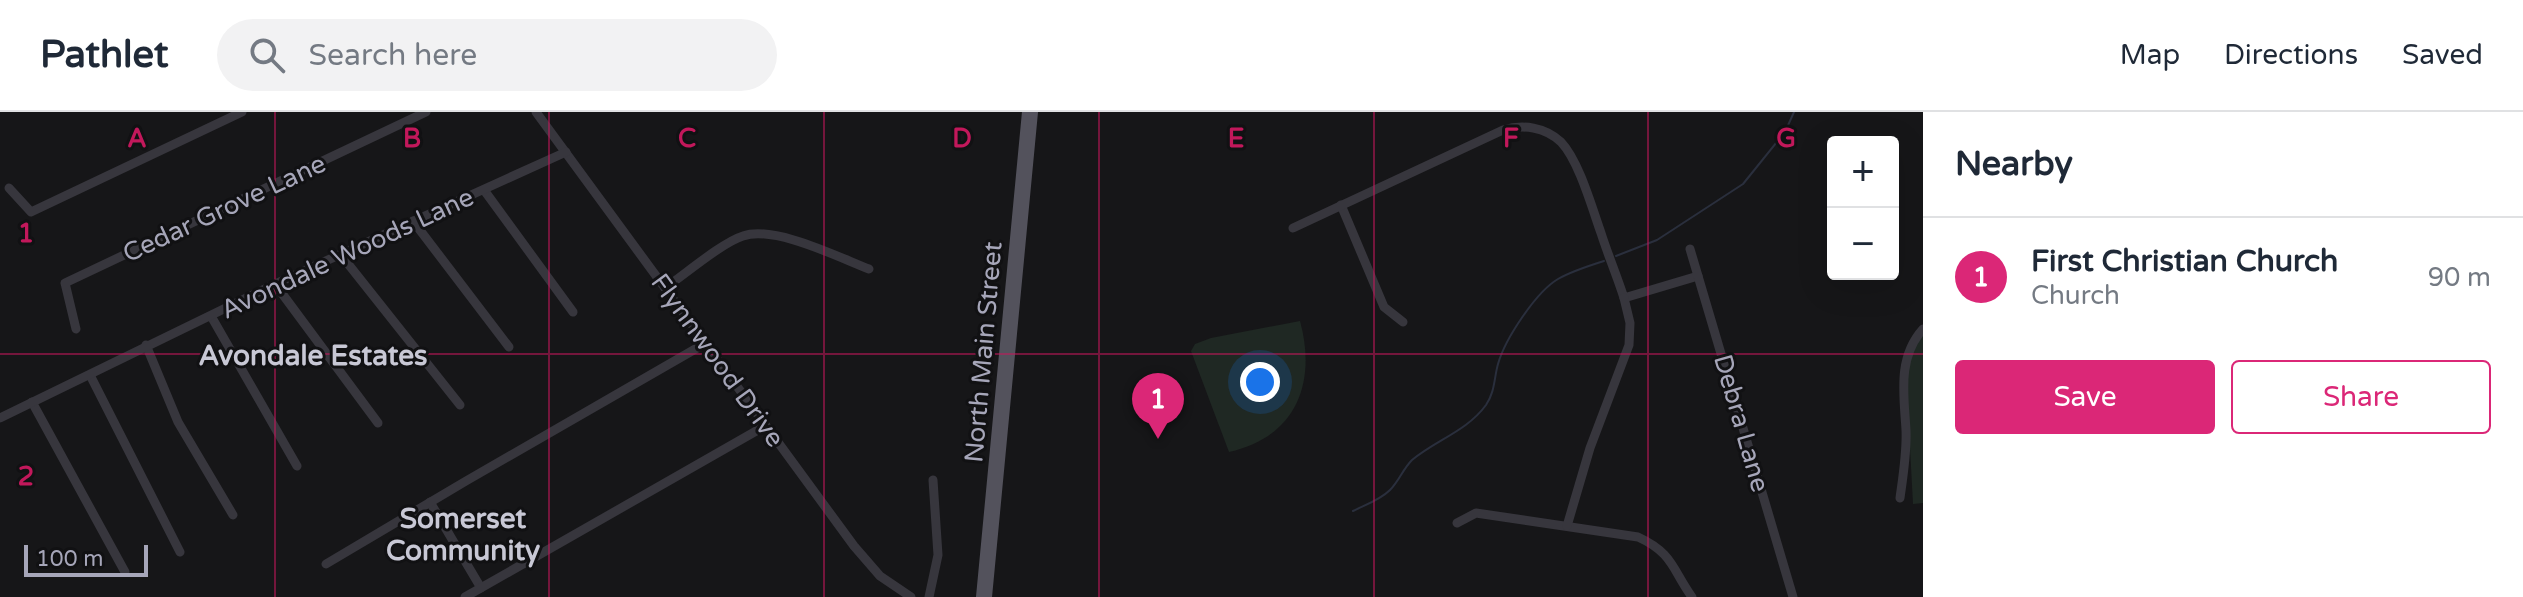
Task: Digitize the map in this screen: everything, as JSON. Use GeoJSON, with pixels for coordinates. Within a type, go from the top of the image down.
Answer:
{"type":"FeatureCollection","features":[{"type":"Feature","properties":{"kind":"main road","name":"North Main Street"},"geometry":{"type":"LineString","coordinates":[[984,597],[1030,112]]}},
{"type":"Feature","properties":{"kind":"street"},"geometry":{"type":"LineString","coordinates":[[9,188],[31,212],[242,112]]}},
{"type":"Feature","properties":{"kind":"street","name":"Cedar Grove Lane"},"geometry":{"type":"LineString","coordinates":[[76,329],[65,283],[426,112]]}},
{"type":"Feature","properties":{"kind":"street","name":"Flynnwood Drive"},"geometry":{"type":"LineString","coordinates":[[536,112],[868,563],[892,586],[911,597]]}},
{"type":"Feature","properties":{"kind":"street"},"geometry":{"type":"LineString","coordinates":[[1293,228],[1503,130],[1528,126],[1545,131],[1562,143],[1588,193],[1630,323],[1629,345],[1590,448],[1567,526]]}},
{"type":"Feature","properties":{"kind":"street","name":"Avondale Woods Lane"},"geometry":{"type":"LineString","coordinates":[[0,418],[275,284],[566,152]]}},
{"type":"Feature","properties":{"kind":"street"},"geometry":{"type":"LineString","coordinates":[[484,190],[573,312]]}},
{"type":"Feature","properties":{"kind":"street"},"geometry":{"type":"LineString","coordinates":[[1341,205],[1384,307],[1403,322]]}},
{"type":"Feature","properties":{"kind":"street"},"geometry":{"type":"LineString","coordinates":[[413,221],[509,347]]}},
{"type":"Feature","properties":{"kind":"street"},"geometry":{"type":"LineString","coordinates":[[665,288],[734,240],[756,233],[796,241],[869,269]]}},
{"type":"Feature","properties":{"kind":"street","name":"Debra Lane"},"geometry":{"type":"LineString","coordinates":[[1690,249],[1793,597]]}},
{"type":"Feature","properties":{"kind":"street"},"geometry":{"type":"LineString","coordinates":[[341,255],[460,405]]}},
{"type":"Feature","properties":{"kind":"street"},"geometry":{"type":"LineString","coordinates":[[1624,298],[1698,276]]}},
{"type":"Feature","properties":{"kind":"street"},"geometry":{"type":"LineString","coordinates":[[275,284],[378,423]]}},
{"type":"Feature","properties":{"kind":"street"},"geometry":{"type":"LineString","coordinates":[[211,316],[297,466]]}},
{"type":"Feature","properties":{"kind":"street"},"geometry":{"type":"LineString","coordinates":[[1900,498],[1906,432],[1902,376],[1910,352],[1923,329]]}},
{"type":"Feature","properties":{"kind":"street"},"geometry":{"type":"LineString","coordinates":[[326,564],[704,344]]}},
{"type":"Feature","properties":{"kind":"street"},"geometry":{"type":"LineString","coordinates":[[146,345],[178,422],[233,515]]}},
{"type":"Feature","properties":{"kind":"street"},"geometry":{"type":"LineString","coordinates":[[90,375],[180,552]]}},
{"type":"Feature","properties":{"kind":"street"},"geometry":{"type":"LineString","coordinates":[[32,402],[125,572]]}},
{"type":"Feature","properties":{"kind":"street"},"geometry":{"type":"LineString","coordinates":[[465,597],[765,426]]}},
{"type":"Feature","properties":{"kind":"street"},"geometry":{"type":"LineString","coordinates":[[929,597],[938,555],[933,480]]}},
{"type":"Feature","properties":{"kind":"street"},"geometry":{"type":"LineString","coordinates":[[430,502],[481,588]]}},
{"type":"Feature","properties":{"kind":"street"},"geometry":{"type":"LineString","coordinates":[[1457,523],[1476,513],[1638,537],[1650,542],[1669,558],[1692,597]]}},
{"type":"Feature","properties":{"kind":"shaded area"},"geometry":{"type":"Polygon","coordinates":[[[1300,321],[1306,366],[1296,404],[1271,434],[1252,445],[1229,452],[1191,351],[1195,344],[1211,338],[1300,321]]]}},
{"type":"Feature","properties":{"kind":"shaded area"},"geometry":{"type":"Polygon","coordinates":[[[1923,334],[1923,503],[1913,504],[1906,373],[1915,343],[1923,334]]]}},
{"type":"Feature","properties":{"kind":"waterway"},"geometry":{"type":"LineString","coordinates":[[1616,256],[1657,240],[1743,184],[1785,132],[1794,112]]}},
{"type":"Feature","properties":{"kind":"waterway"},"geometry":{"type":"LineString","coordinates":[[1353,511],[1386,494],[1412,460],[1461,429],[1486,405],[1507,342],[1522,317],[1549,285],[1563,276],[1604,261]]}},
{"type":"Feature","properties":{"kind":"place","name":"First Christian Church"},"geometry":{"type":"Point","coordinates":[1158,439]}},
{"type":"Feature","properties":{"kind":"district","name":"Avondale Estates"},"geometry":{"type":"Point","coordinates":[313,355]}},
{"type":"Feature","properties":{"kind":"district","name":"Somerset Community"},"geometry":{"type":"Point","coordinates":[463,534]}}]}
